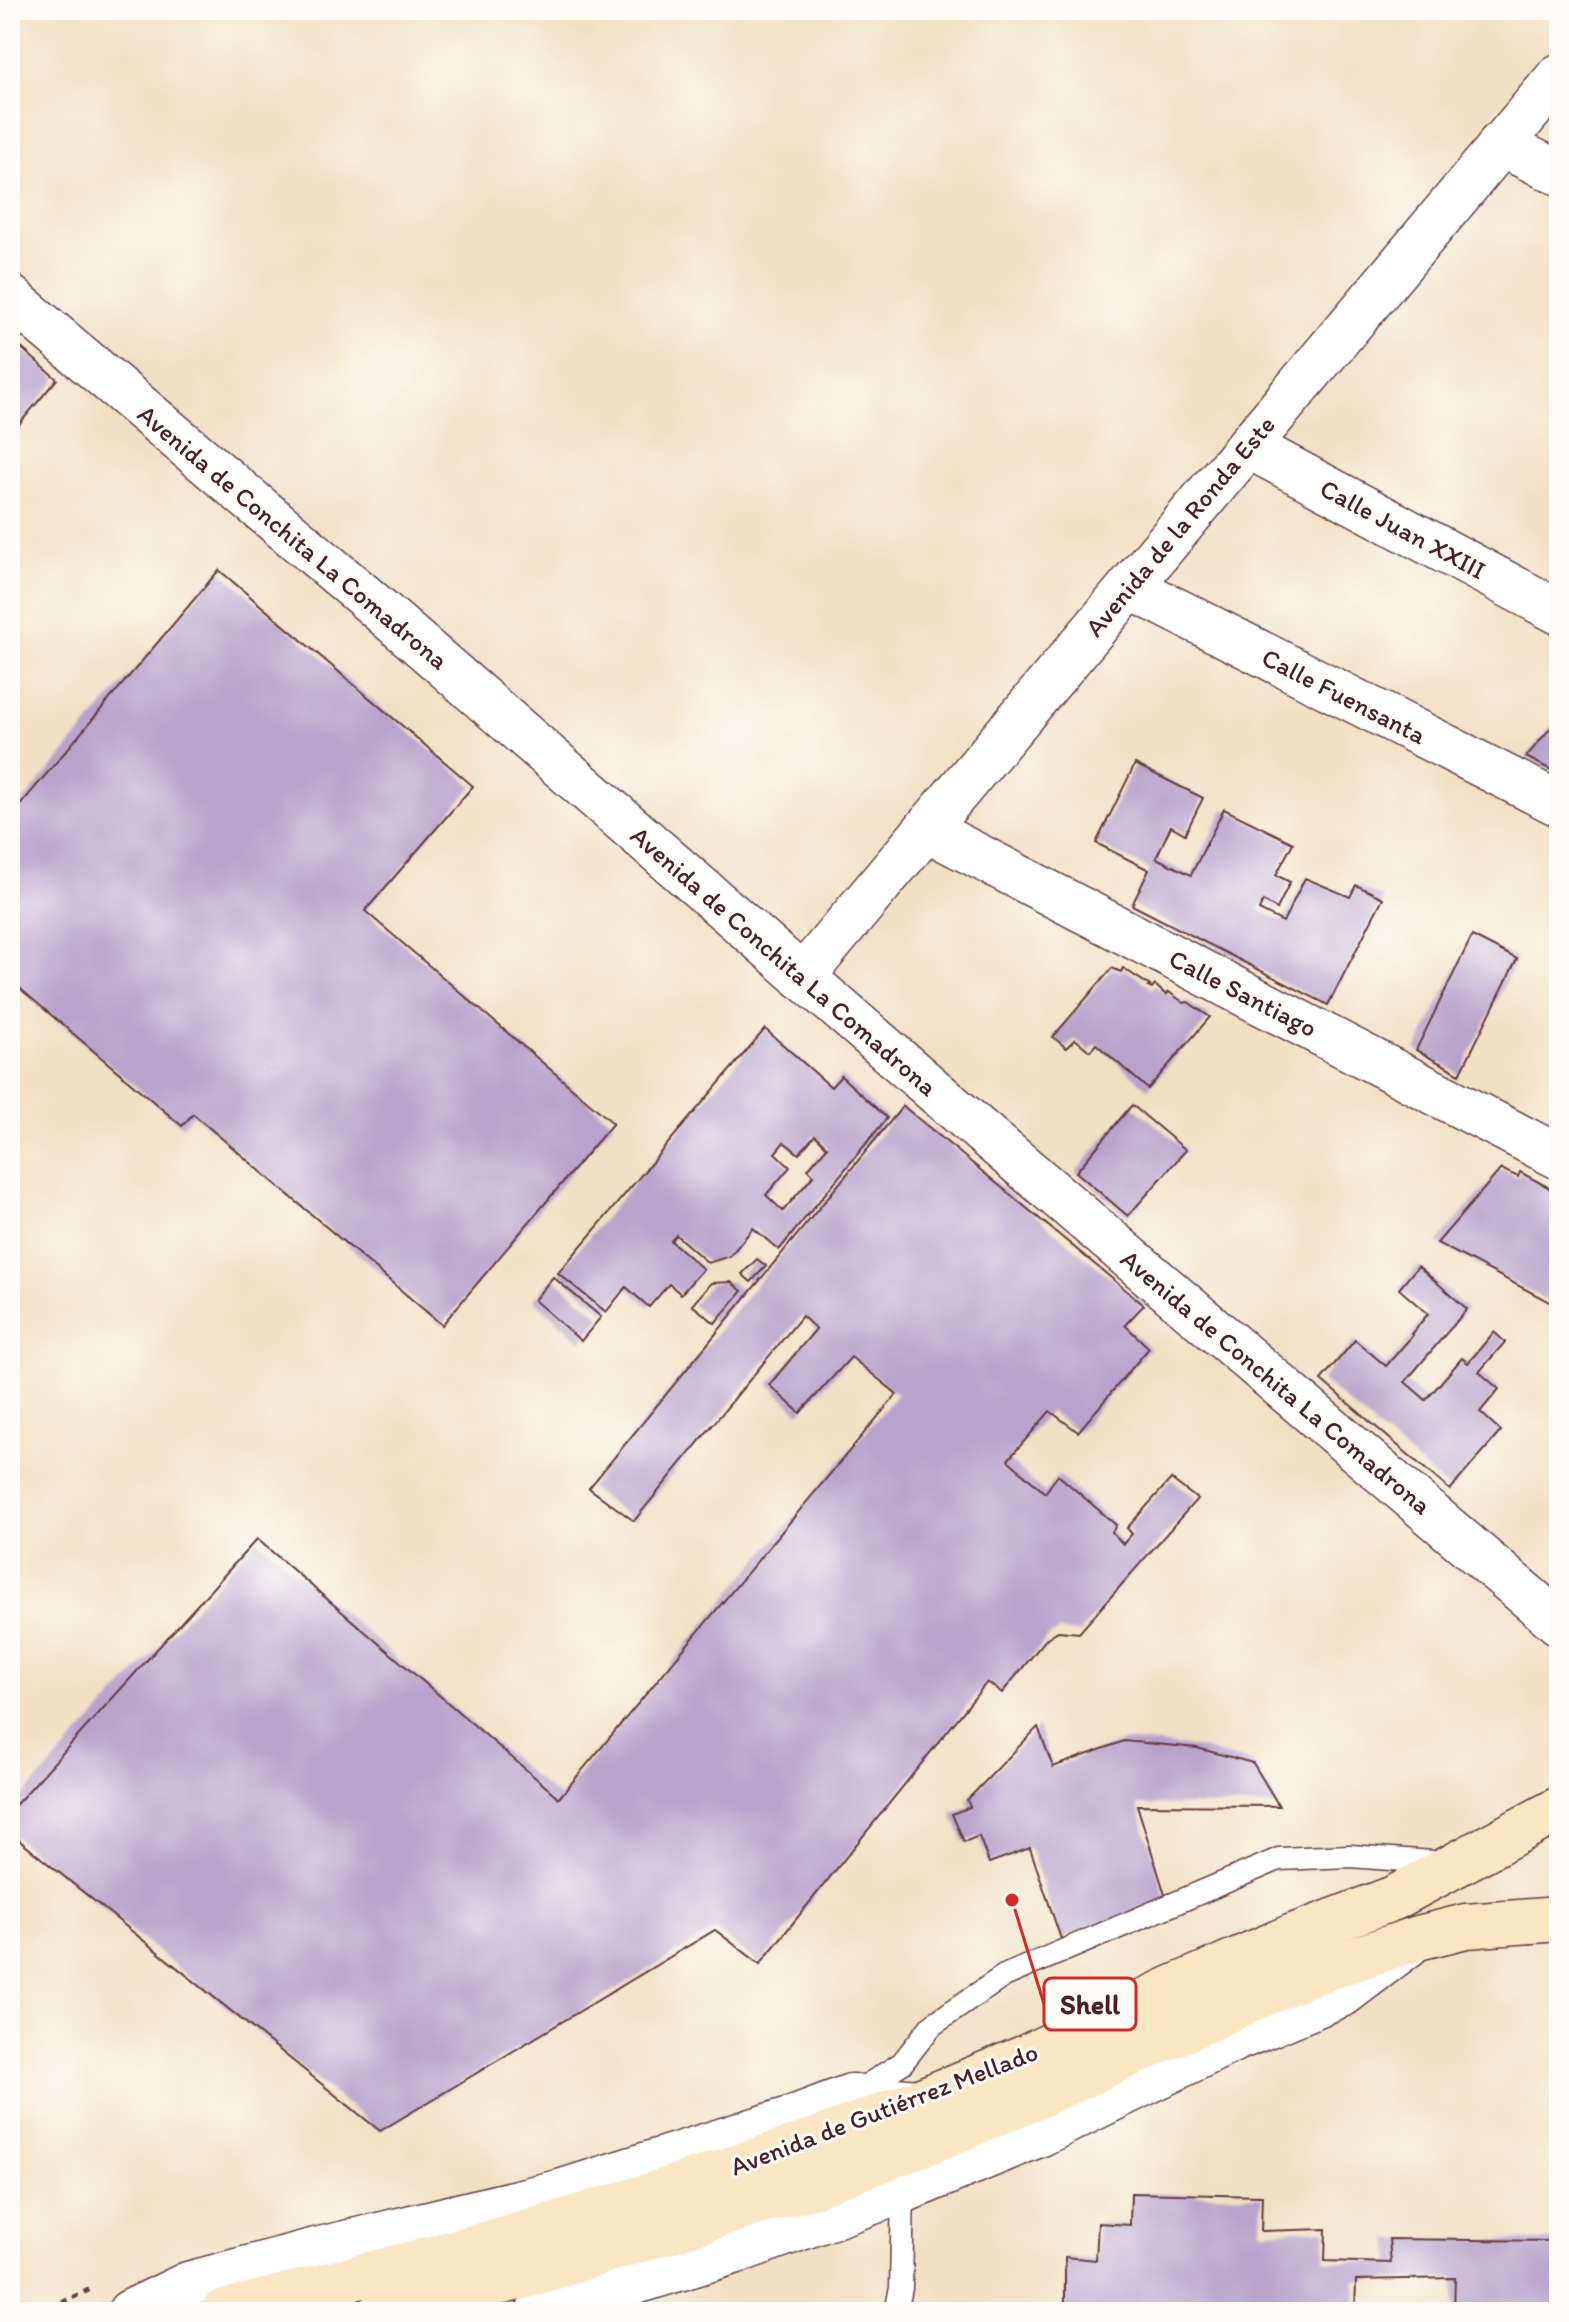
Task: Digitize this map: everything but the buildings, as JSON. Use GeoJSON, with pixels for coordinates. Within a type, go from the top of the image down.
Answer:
{"type":"FeatureCollection","features":[{"type":"Feature","properties":{"kind":"main road","name":"Avenida de Gutiérrez Mellado"},"geometry":{"type":"LineString","coordinates":[[223,2312],[512,2237],[799,2146],[917,2102],[1026,2057],[1279,1942],[1394,1898],[1559,1809]]}},
{"type":"Feature","properties":{"kind":"main road","name":"Avenida de Gutiérrez Mellado"},"geometry":{"type":"LineString","coordinates":[[381,2312],[523,2277],[813,2186],[932,2141],[1043,2094],[1307,1975],[1418,1938],[1466,1926],[1559,1919]]}},
{"type":"Feature","properties":{"kind":"street","name":"Avenida de la Ronda Este"},"geometry":{"type":"LineString","coordinates":[[802,977],[1559,76]]}},
{"type":"Feature","properties":{"kind":"street"},"geometry":{"type":"LineString","coordinates":[[1500,144],[1559,173]]}},
{"type":"Feature","properties":{"kind":"street","name":"Avenida de Conchita La Comadrona"},"geometry":{"type":"LineString","coordinates":[[10,297],[376,606],[802,977],[1559,1623]]}},
{"type":"Feature","properties":{"kind":"street","name":"Calle Juan XXIII"},"geometry":{"type":"LineString","coordinates":[[1248,446],[1559,612]]}},
{"type":"Feature","properties":{"kind":"street","name":"Calle Fuensanta"},"geometry":{"type":"LineString","coordinates":[[1130,587],[1559,804]]}},
{"type":"Feature","properties":{"kind":"street","name":"Calle Santiago"},"geometry":{"type":"LineString","coordinates":[[926,829],[1559,1157]]}},
{"type":"Feature","properties":{"kind":"street"},"geometry":{"type":"LineString","coordinates":[[538,2312],[740,2250],[903,2191],[1041,2134],[1233,2040],[1343,1994],[1418,1938]]}},
{"type":"Feature","properties":{"kind":"street"},"geometry":{"type":"LineString","coordinates":[[130,2312],[188,2284],[563,2191],[787,2120],[851,2096],[917,2102]]}},
{"type":"Feature","properties":{"kind":"lane"},"geometry":{"type":"LineString","coordinates":[[851,2096],[902,2063],[932,2025],[1004,1976],[1279,1859],[1350,1856],[1459,1864]]}},
{"type":"Feature","properties":{"kind":"lane"},"geometry":{"type":"LineString","coordinates":[[896,2312],[901,2288],[903,2191]]}},
{"type":"Feature","properties":{"kind":"place","name":"Shell"},"geometry":{"type":"Point","coordinates":[1012,1900]}}]}
